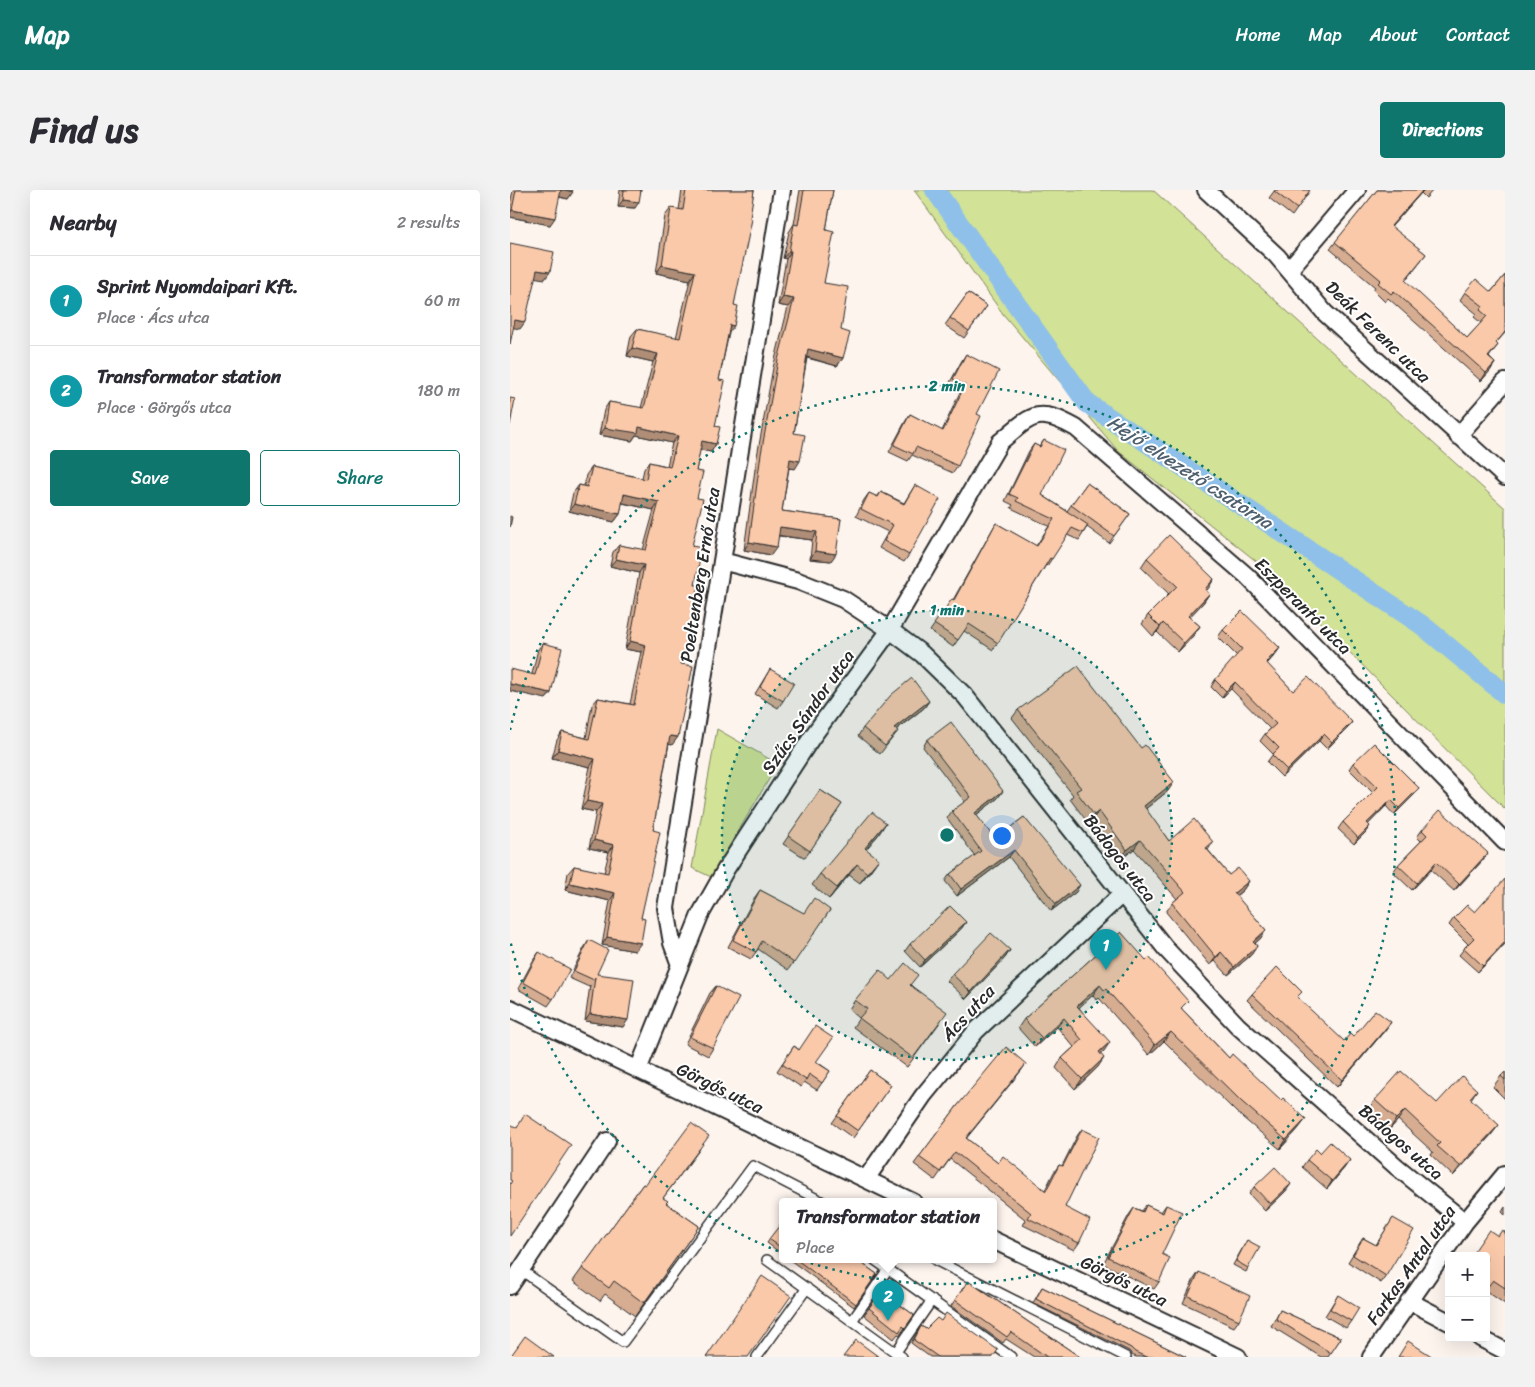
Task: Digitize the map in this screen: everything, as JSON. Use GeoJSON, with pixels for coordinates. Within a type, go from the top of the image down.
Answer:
{"type":"FeatureCollection","features":[{"type":"Feature","properties":{"kind":"street","name":"Poeltenberg Ernő utca"},"geometry":{"type":"LineString","coordinates":[[680,965],[672,943],[666,908],[782,190]]}},
{"type":"Feature","properties":{"kind":"street","name":"Deák Ferenc utca"},"geometry":{"type":"LineString","coordinates":[[1206,190],[1289,270],[1324,313],[1505,477]]}},
{"type":"Feature","properties":{"kind":"street"},"geometry":{"type":"LineString","coordinates":[[1289,270],[1357,190]]}},
{"type":"Feature","properties":{"kind":"street"},"geometry":{"type":"LineString","coordinates":[[1458,436],[1505,382]]}},
{"type":"Feature","properties":{"kind":"street","name":"Szűcs Sándor utca"},"geometry":{"type":"LineString","coordinates":[[638,1070],[700,915],[726,869],[812,737],[890,630],[1000,442],[1024,422],[1039,415],[1056,416]]}},
{"type":"Feature","properties":{"kind":"street","name":"Eszperantó utca"},"geometry":{"type":"LineString","coordinates":[[1056,416],[1076,428],[1247,576],[1505,842]]}},
{"type":"Feature","properties":{"kind":"street","name":"Bádogos utca"},"geometry":{"type":"LineString","coordinates":[[722,561],[798,580],[844,599],[922,654],[965,696],[1166,949],[1238,1026],[1397,1167],[1465,1222]]}},
{"type":"Feature","properties":{"kind":"street","name":"Ács utca"},"geometry":{"type":"LineString","coordinates":[[866,1180],[923,1096],[976,1031],[1122,894]]}},
{"type":"Feature","properties":{"kind":"street","name":"Görgős utca"},"geometry":{"type":"LineString","coordinates":[[510,1008],[904,1198]]}},
{"type":"Feature","properties":{"kind":"street"},"geometry":{"type":"LineString","coordinates":[[510,1286],[607,1140]]}},
{"type":"Feature","properties":{"kind":"street","name":"Farkas Antal utca"},"geometry":{"type":"LineString","coordinates":[[1370,1357],[1465,1222],[1505,1174]]}},
{"type":"Feature","properties":{"kind":"street","name":"Görgős utca"},"geometry":{"type":"LineString","coordinates":[[997,1242],[1238,1357]]}},
{"type":"Feature","properties":{"kind":"street"},"geometry":{"type":"LineString","coordinates":[[1409,1301],[1445,1320]]}},
{"type":"Feature","properties":{"kind":"street"},"geometry":{"type":"LineString","coordinates":[[1488,1342],[1505,1351]]}},
{"type":"Feature","properties":{"kind":"lane"},"geometry":{"type":"LineString","coordinates":[[521,1270],[623,1342],[753,1166],[815,1198]]}},
{"type":"Feature","properties":{"kind":"lane"},"geometry":{"type":"LineString","coordinates":[[767,1260],[900,1356],[932,1300]]}},
{"type":"Feature","properties":{"kind":"lane"},"geometry":{"type":"LineString","coordinates":[[879,1263],[1011,1357]]}},
{"type":"Feature","properties":{"kind":"lane"},"geometry":{"type":"LineString","coordinates":[[942,1263],[1126,1357]]}},
{"type":"Feature","properties":{"kind":"lane"},"geometry":{"type":"LineString","coordinates":[[852,1321],[888,1269]]}},
{"type":"Feature","properties":{"kind":"lane"},"geometry":{"type":"LineString","coordinates":[[757,1357],[807,1288]]}},
{"type":"Feature","properties":{"kind":"green space"},"geometry":{"type":"Polygon","coordinates":[[[914,190],[1153,190],[1505,508],[1505,809],[1271,573],[1118,451],[1003,314],[914,190]]]}},
{"type":"Feature","properties":{"kind":"green space"},"geometry":{"type":"Polygon","coordinates":[[[717,729],[778,764],[711,877],[692,868],[717,729]]]}},
{"type":"Feature","properties":{"kind":"building"},"geometry":{"type":"Polygon","coordinates":[[[516,190],[561,190],[555,218],[512,210],[516,190]]]}},
{"type":"Feature","properties":{"kind":"building"},"geometry":{"type":"Polygon","coordinates":[[[624,190],[641,190],[639,202],[623,200],[624,190]]]}},
{"type":"Feature","properties":{"kind":"building"},"geometry":{"type":"Polygon","coordinates":[[[686,190],[754,190],[750,218],[752,219],[734,305],[738,306],[734,326],[730,325],[719,380],[725,381],[715,426],[720,427],[716,444],[702,441],[696,471],[703,472],[697,498],[703,499],[692,546],[702,548],[695,585],[699,585],[681,664],[693,666],[678,737],[670,736],[653,830],[660,832],[641,918],[645,919],[641,943],[607,937],[615,893],[570,883],[574,866],[608,873],[614,845],[594,840],[602,804],[587,801],[595,759],[558,750],[562,732],[589,739],[598,698],[634,705],[646,645],[630,641],[644,565],[616,559],[619,545],[646,550],[659,502],[624,494],[620,514],[574,504],[579,485],[587,487],[592,467],[646,479],[649,462],[670,467],[678,436],[639,427],[638,433],[605,428],[609,402],[644,408],[658,354],[632,348],[637,329],[680,338],[695,272],[662,265],[671,208],[683,210],[686,190]]]}},
{"type":"Feature","properties":{"kind":"building"},"geometry":{"type":"Polygon","coordinates":[[[804,190],[833,190],[826,230],[834,232],[824,283],[848,287],[841,330],[850,333],[843,358],[808,349],[794,433],[805,435],[800,461],[790,459],[782,511],[841,519],[836,554],[815,551],[817,532],[780,527],[777,547],[749,542],[761,454],[778,360],[794,299],[783,297],[794,224],[798,225],[804,190]]]}},
{"type":"Feature","properties":{"kind":"building"},"geometry":{"type":"Polygon","coordinates":[[[1275,190],[1310,190],[1297,209],[1275,190]]]}},
{"type":"Feature","properties":{"kind":"building"},"geometry":{"type":"Polygon","coordinates":[[[1377,190],[1423,190],[1391,226],[1426,254],[1405,280],[1467,338],[1487,316],[1480,310],[1483,306],[1465,292],[1476,279],[1491,292],[1505,275],[1505,332],[1496,343],[1498,345],[1488,357],[1495,363],[1486,373],[1394,291],[1391,294],[1378,283],[1381,280],[1335,242],[1377,190]]]}},
{"type":"Feature","properties":{"kind":"building"},"geometry":{"type":"Polygon","coordinates":[[[510,243],[554,252],[550,272],[537,270],[525,322],[515,320],[510,344],[510,243]]]}},
{"type":"Feature","properties":{"kind":"building"},"geometry":{"type":"Polygon","coordinates":[[[968,293],[987,306],[969,331],[950,318],[968,293]]]}},
{"type":"Feature","properties":{"kind":"building"},"geometry":{"type":"Polygon","coordinates":[[[966,354],[999,371],[977,414],[981,416],[958,466],[916,447],[913,454],[894,445],[910,414],[943,431],[965,385],[953,379],[966,354]]]}},
{"type":"Feature","properties":{"kind":"building"},"geometry":{"type":"Polygon","coordinates":[[[510,398],[515,399],[510,425],[510,398]]]}},
{"type":"Feature","properties":{"kind":"building"},"geometry":{"type":"Polygon","coordinates":[[[1044,440],[1064,450],[1042,495],[1088,525],[1083,533],[1072,528],[1052,559],[1050,558],[998,643],[969,624],[958,640],[934,624],[952,599],[954,600],[996,523],[1037,546],[1054,519],[1016,501],[1018,498],[1009,494],[1034,444],[1040,447],[1044,440]]]}},
{"type":"Feature","properties":{"kind":"building"},"geometry":{"type":"Polygon","coordinates":[[[1087,483],[1130,514],[1114,536],[1071,505],[1087,483]]]}},
{"type":"Feature","properties":{"kind":"building"},"geometry":{"type":"Polygon","coordinates":[[[915,485],[940,499],[909,555],[884,541],[893,525],[861,509],[869,493],[878,497],[881,492],[904,504],[915,485]]]}},
{"type":"Feature","properties":{"kind":"building"},"geometry":{"type":"Polygon","coordinates":[[[1169,535],[1214,579],[1205,589],[1209,594],[1188,616],[1200,626],[1184,643],[1163,623],[1160,627],[1148,615],[1177,586],[1147,558],[1169,535]]]}},
{"type":"Feature","properties":{"kind":"building"},"geometry":{"type":"Polygon","coordinates":[[[1242,611],[1280,648],[1266,662],[1293,691],[1308,677],[1352,722],[1332,742],[1324,734],[1287,770],[1272,755],[1279,748],[1265,734],[1276,724],[1235,682],[1226,691],[1215,680],[1242,649],[1223,630],[1242,611]]]}},
{"type":"Feature","properties":{"kind":"building"},"geometry":{"type":"Polygon","coordinates":[[[543,643],[562,648],[551,693],[510,684],[510,669],[535,675],[543,643]]]}},
{"type":"Feature","properties":{"kind":"building"},"geometry":{"type":"Polygon","coordinates":[[[1078,666],[1141,748],[1145,745],[1174,782],[1144,806],[1169,841],[1194,819],[1213,842],[1206,848],[1229,875],[1238,868],[1249,881],[1234,893],[1266,930],[1253,942],[1257,946],[1234,967],[1221,952],[1216,957],[1172,903],[1185,892],[1140,840],[1127,850],[1099,811],[1094,815],[1076,791],[1081,788],[1018,710],[1078,666]]]}},
{"type":"Feature","properties":{"kind":"building"},"geometry":{"type":"Polygon","coordinates":[[[770,669],[794,683],[783,701],[760,687],[770,669]]]}},
{"type":"Feature","properties":{"kind":"building"},"geometry":{"type":"Polygon","coordinates":[[[912,678],[929,701],[894,728],[898,731],[885,746],[863,728],[891,695],[912,678]]]}},
{"type":"Feature","properties":{"kind":"building"},"geometry":{"type":"Polygon","coordinates":[[[951,722],[1003,791],[975,813],[995,839],[1024,817],[1080,885],[1056,904],[1014,850],[961,889],[950,874],[981,851],[952,811],[971,797],[927,740],[951,722]]]}},
{"type":"Feature","properties":{"kind":"building"},"geometry":{"type":"Polygon","coordinates":[[[1374,743],[1419,788],[1399,808],[1391,800],[1367,823],[1370,826],[1358,838],[1343,822],[1378,787],[1353,763],[1374,743]]]}},
{"type":"Feature","properties":{"kind":"building"},"geometry":{"type":"Polygon","coordinates":[[[820,790],[842,804],[810,851],[788,836],[820,790]]]}},
{"type":"Feature","properties":{"kind":"building"},"geometry":{"type":"Polygon","coordinates":[[[1440,810],[1488,853],[1459,884],[1436,862],[1417,883],[1398,865],[1427,835],[1422,830],[1440,810]]]}},
{"type":"Feature","properties":{"kind":"building"},"geometry":{"type":"Polygon","coordinates":[[[872,812],[886,823],[865,848],[879,859],[867,873],[857,864],[837,888],[820,874],[872,812]]]}},
{"type":"Feature","properties":{"kind":"building"},"geometry":{"type":"Polygon","coordinates":[[[1505,879],[1505,942],[1483,966],[1464,948],[1474,938],[1454,918],[1467,905],[1475,912],[1505,879]]]}},
{"type":"Feature","properties":{"kind":"building"},"geometry":{"type":"Polygon","coordinates":[[[760,890],[804,913],[814,898],[830,910],[794,963],[762,941],[756,952],[733,940],[760,890]]]}},
{"type":"Feature","properties":{"kind":"building"},"geometry":{"type":"Polygon","coordinates":[[[950,906],[966,922],[925,960],[910,944],[950,906]]]}},
{"type":"Feature","properties":{"kind":"building"},"geometry":{"type":"Polygon","coordinates":[[[1121,932],[1146,960],[1149,957],[1188,1001],[1181,1008],[1229,1058],[1232,1054],[1281,1100],[1283,1098],[1306,1119],[1286,1140],[1242,1102],[1171,1032],[1155,1045],[1106,989],[1104,990],[1100,985],[1077,1006],[1110,1042],[1099,1052],[1104,1058],[1082,1079],[1062,1058],[1082,1040],[1064,1018],[1042,1038],[1024,1019],[1121,932]]]}},
{"type":"Feature","properties":{"kind":"building"},"geometry":{"type":"Polygon","coordinates":[[[991,933],[1010,950],[971,992],[952,974],[991,933]]]}},
{"type":"Feature","properties":{"kind":"building"},"geometry":{"type":"Polygon","coordinates":[[[589,940],[608,950],[597,974],[634,979],[628,1020],[590,1014],[595,977],[594,980],[574,971],[589,940]]]}},
{"type":"Feature","properties":{"kind":"building"},"geometry":{"type":"Polygon","coordinates":[[[539,952],[570,969],[553,999],[523,982],[539,952]]]}},
{"type":"Feature","properties":{"kind":"building"},"geometry":{"type":"Polygon","coordinates":[[[905,963],[918,975],[910,985],[947,1012],[913,1058],[859,1018],[867,1009],[855,1000],[880,970],[891,980],[905,963]]]}},
{"type":"Feature","properties":{"kind":"building"},"geometry":{"type":"Polygon","coordinates":[[[1277,967],[1302,992],[1297,997],[1344,1041],[1350,1034],[1353,1037],[1375,1010],[1391,1022],[1342,1080],[1252,994],[1277,967]]]}},
{"type":"Feature","properties":{"kind":"building"},"geometry":{"type":"Polygon","coordinates":[[[716,986],[739,998],[713,1048],[690,1037],[716,986]]]}},
{"type":"Feature","properties":{"kind":"building"},"geometry":{"type":"Polygon","coordinates":[[[815,1026],[833,1038],[816,1062],[830,1071],[822,1083],[809,1074],[806,1080],[782,1064],[794,1046],[799,1050],[815,1026]]]}},
{"type":"Feature","properties":{"kind":"building"},"geometry":{"type":"Polygon","coordinates":[[[1006,1047],[1026,1064],[966,1138],[998,1163],[1003,1156],[1046,1191],[1059,1165],[1063,1166],[1082,1129],[1099,1137],[1065,1207],[1090,1220],[1079,1243],[1028,1218],[1031,1213],[955,1152],[940,1172],[919,1157],[958,1105],[1006,1047]]]}},
{"type":"Feature","properties":{"kind":"building"},"geometry":{"type":"Polygon","coordinates":[[[870,1070],[891,1085],[858,1131],[837,1116],[870,1070]]]}},
{"type":"Feature","properties":{"kind":"building"},"geometry":{"type":"Polygon","coordinates":[[[1401,1071],[1437,1103],[1462,1076],[1477,1090],[1470,1098],[1499,1125],[1460,1166],[1437,1146],[1440,1143],[1405,1110],[1396,1119],[1375,1100],[1401,1071]]]}},
{"type":"Feature","properties":{"kind":"building"},"geometry":{"type":"Polygon","coordinates":[[[1505,1072],[1505,1080],[1501,1076],[1505,1072]]]}},
{"type":"Feature","properties":{"kind":"building"},"geometry":{"type":"Polygon","coordinates":[[[525,1114],[571,1145],[510,1236],[510,1184],[512,1181],[510,1180],[510,1124],[517,1128],[525,1114]]]}},
{"type":"Feature","properties":{"kind":"building"},"geometry":{"type":"Polygon","coordinates":[[[691,1123],[709,1136],[663,1198],[668,1201],[666,1203],[699,1226],[644,1303],[614,1281],[609,1288],[582,1268],[643,1184],[645,1185],[691,1123]]]}},
{"type":"Feature","properties":{"kind":"building"},"geometry":{"type":"Polygon","coordinates":[[[1330,1142],[1350,1160],[1332,1181],[1307,1160],[1316,1149],[1320,1153],[1330,1142]]]}},
{"type":"Feature","properties":{"kind":"building"},"geometry":{"type":"Polygon","coordinates":[[[1275,1167],[1291,1184],[1270,1204],[1254,1187],[1275,1167]]]}},
{"type":"Feature","properties":{"kind":"building"},"geometry":{"type":"Polygon","coordinates":[[[1146,1205],[1163,1213],[1166,1205],[1182,1212],[1162,1254],[1170,1258],[1159,1282],[1108,1257],[1134,1208],[1143,1212],[1146,1205]]]}},
{"type":"Feature","properties":{"kind":"building"},"geometry":{"type":"Polygon","coordinates":[[[1393,1218],[1414,1230],[1386,1276],[1353,1255],[1363,1238],[1376,1245],[1393,1218]]]}},
{"type":"Feature","properties":{"kind":"building"},"geometry":{"type":"Polygon","coordinates":[[[779,1226],[779,1246],[769,1239],[779,1226]]]}},
{"type":"Feature","properties":{"kind":"building"},"geometry":{"type":"Polygon","coordinates":[[[1489,1230],[1498,1236],[1502,1230],[1505,1232],[1505,1288],[1493,1280],[1490,1284],[1490,1252],[1474,1252],[1489,1230]]]}},
{"type":"Feature","properties":{"kind":"building"},"geometry":{"type":"Polygon","coordinates":[[[1247,1240],[1260,1247],[1248,1268],[1236,1261],[1247,1240]]]}},
{"type":"Feature","properties":{"kind":"building"},"geometry":{"type":"Polygon","coordinates":[[[801,1263],[861,1263],[877,1274],[856,1304],[801,1263]]]}},
{"type":"Feature","properties":{"kind":"building"},"geometry":{"type":"Polygon","coordinates":[[[1199,1272],[1250,1296],[1239,1320],[1188,1296],[1199,1272]]]}},
{"type":"Feature","properties":{"kind":"building"},"geometry":{"type":"Polygon","coordinates":[[[762,1276],[791,1296],[748,1357],[708,1357],[707,1356],[762,1276]]]}},
{"type":"Feature","properties":{"kind":"building"},"geometry":{"type":"Polygon","coordinates":[[[968,1281],[1080,1357],[1047,1357],[1011,1332],[1007,1337],[955,1300],[968,1281]]]}},
{"type":"Feature","properties":{"kind":"building"},"geometry":{"type":"Polygon","coordinates":[[[1042,1287],[1186,1357],[1146,1357],[1135,1352],[1131,1348],[1036,1299],[1042,1287]]]}},
{"type":"Feature","properties":{"kind":"building"},"geometry":{"type":"Polygon","coordinates":[[[881,1291],[914,1315],[905,1328],[903,1326],[899,1332],[869,1308],[881,1291]]]}},
{"type":"Feature","properties":{"kind":"building"},"geometry":{"type":"Polygon","coordinates":[[[1338,1295],[1359,1308],[1351,1321],[1330,1309],[1338,1295]]]}},
{"type":"Feature","properties":{"kind":"building"},"geometry":{"type":"Polygon","coordinates":[[[1280,1310],[1341,1338],[1331,1353],[1276,1319],[1280,1310]]]}},
{"type":"Feature","properties":{"kind":"building"},"geometry":{"type":"Polygon","coordinates":[[[946,1313],[998,1350],[993,1357],[938,1357],[914,1340],[921,1326],[926,1329],[937,1318],[941,1321],[946,1313]]]}},
{"type":"Feature","properties":{"kind":"building"},"geometry":{"type":"Polygon","coordinates":[[[525,1336],[554,1357],[510,1357],[525,1336]]]}},
{"type":"Feature","properties":{"kind":"building"},"geometry":{"type":"Polygon","coordinates":[[[856,1340],[879,1357],[843,1357],[856,1340]]]}},
{"type":"Feature","properties":{"kind":"building"},"geometry":{"type":"Polygon","coordinates":[[[1408,1341],[1433,1357],[1398,1357],[1408,1341]]]}},
{"type":"Feature","properties":{"kind":"waterway","name":"Hejő elvezető csatorna"},"geometry":{"type":"LineString","coordinates":[[935,190],[1087,403],[1422,625],[1505,694]]}},
{"type":"Feature","properties":{"kind":"place","name":"Sprint Nyomdaipari Kft."},"geometry":{"type":"Point","coordinates":[1106,970]}},
{"type":"Feature","properties":{"kind":"place","name":"Transformator station"},"geometry":{"type":"Point","coordinates":[888,1321]}}]}
